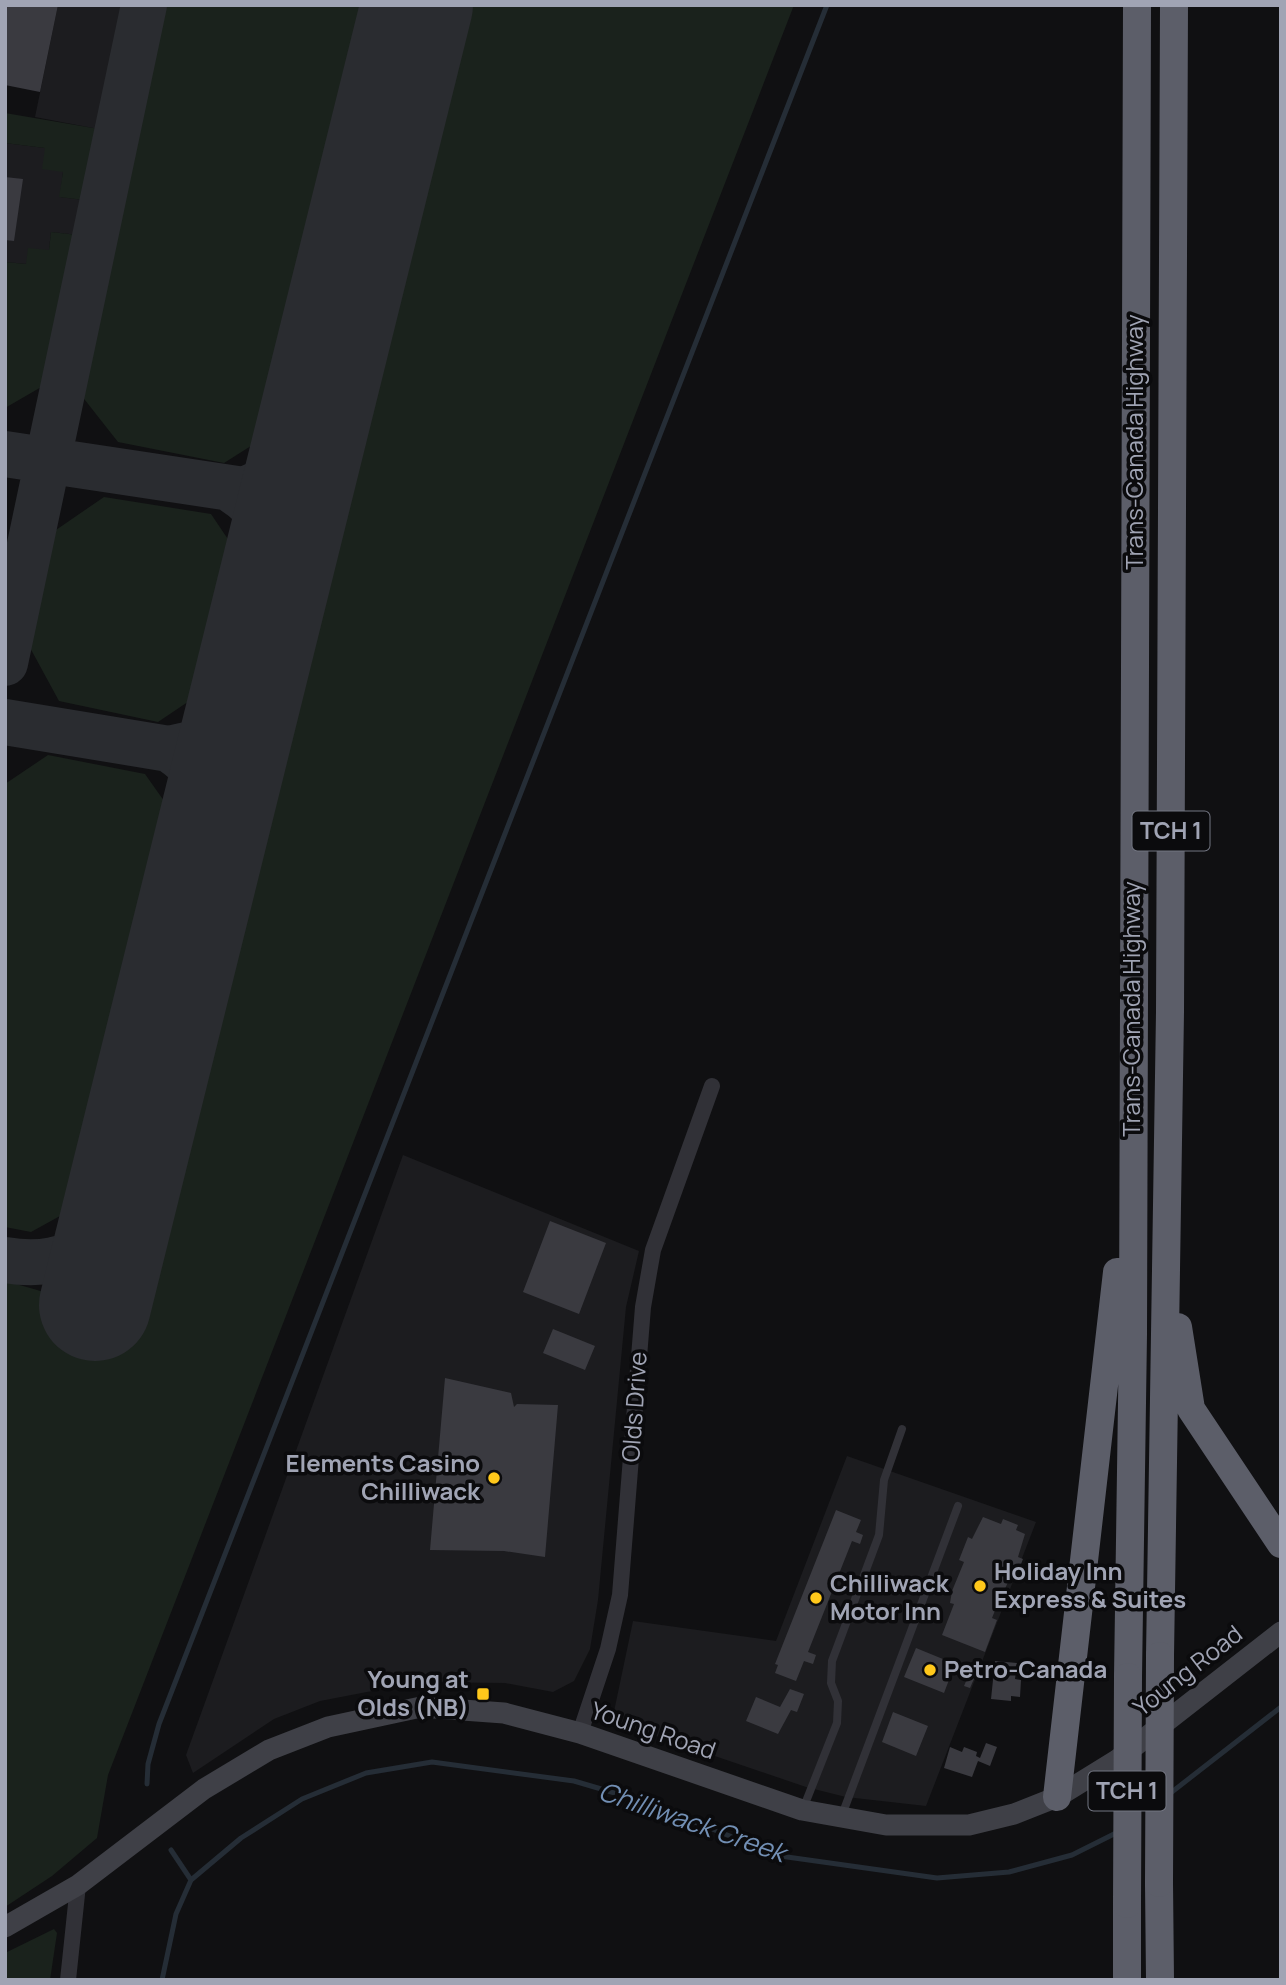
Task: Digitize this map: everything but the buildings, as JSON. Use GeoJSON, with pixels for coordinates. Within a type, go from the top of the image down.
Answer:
{"type":"FeatureCollection","features":[{"type":"Feature","properties":{"kind":"highway","name":"Trans-Canada Highway"},"geometry":{"type":"LineString","coordinates":[[1127,1980],[1133,1334],[1137,5]]}},
{"type":"Feature","properties":{"kind":"highway","name":"Trans-Canada Highway"},"geometry":{"type":"LineString","coordinates":[[1160,1980],[1160,1656],[1170,1012],[1174,5]]}},
{"type":"Feature","properties":{"kind":"highway"},"geometry":{"type":"LineString","coordinates":[[1057,1797],[1120,1247],[1124,1112],[1132,1011]]}},
{"type":"Feature","properties":{"kind":"highway"},"geometry":{"type":"LineString","coordinates":[[1170,1012],[1178,1335],[1191,1409],[1281,1544]]}},
{"type":"Feature","properties":{"kind":"highway"},"geometry":{"type":"LineString","coordinates":[[1253,1501],[1281,1510]]}},
{"type":"Feature","properties":{"kind":"main road","name":"Young Road"},"geometry":{"type":"LineString","coordinates":[[5,1927],[78,1885],[204,1789],[269,1750],[328,1727],[421,1707],[505,1713],[580,1733],[802,1810],[841,1819],[924,1827],[969,1825],[1014,1814],[1057,1797],[1117,1760],[1281,1632]]}},
{"type":"Feature","properties":{"kind":"main road"},"geometry":{"type":"LineString","coordinates":[[1248,1656],[1281,1653]]}},
{"type":"Feature","properties":{"kind":"street","name":"Olds Drive"},"geometry":{"type":"LineString","coordinates":[[580,1733],[608,1650],[620,1595],[643,1307],[653,1250],[712,1086]]}},
{"type":"Feature","properties":{"kind":"street"},"geometry":{"type":"LineString","coordinates":[[68,1980],[78,1885]]}},
{"type":"Feature","properties":{"kind":"lane"},"geometry":{"type":"LineString","coordinates":[[802,1810],[837,1723],[838,1701],[831,1683],[832,1661],[879,1535],[884,1480],[902,1429]]}},
{"type":"Feature","properties":{"kind":"lane"},"geometry":{"type":"LineString","coordinates":[[841,1819],[958,1506]]}},
{"type":"Feature","properties":{"kind":"shaded area"},"geometry":{"type":"Polygon","coordinates":[[[58,5],[144,5],[119,133],[35,117],[58,5]]]}},
{"type":"Feature","properties":{"kind":"shaded area"},"geometry":{"type":"Polygon","coordinates":[[[161,5],[389,5],[284,425],[224,463],[118,442],[81,395],[161,5]]]}},
{"type":"Feature","properties":{"kind":"shaded area"},"geometry":{"type":"Polygon","coordinates":[[[441,5],[794,5],[108,1775],[97,1838],[52,1876],[5,1907],[5,1282],[118,1314],[441,5]]]}},
{"type":"Feature","properties":{"kind":"shaded area"},"geometry":{"type":"Polygon","coordinates":[[[5,113],[99,129],[84,200],[59,197],[63,172],[42,169],[45,148],[5,143],[5,113]]]}},
{"type":"Feature","properties":{"kind":"shaded area"},"geometry":{"type":"Polygon","coordinates":[[[5,143],[45,148],[63,172],[60,197],[84,200],[78,235],[51,232],[49,250],[26,264],[5,262],[5,143]]]}},
{"type":"Feature","properties":{"kind":"shaded area"},"geometry":{"type":"Polygon","coordinates":[[[51,232],[78,235],[43,386],[5,408],[5,262],[26,264],[28,248],[49,250],[51,232]]]}},
{"type":"Feature","properties":{"kind":"shaded area"},"geometry":{"type":"Polygon","coordinates":[[[104,497],[211,514],[246,566],[216,683],[158,722],[59,701],[28,644],[53,532],[104,497]]]}},
{"type":"Feature","properties":{"kind":"shaded area"},"geometry":{"type":"Polygon","coordinates":[[[48,755],[145,774],[181,825],[89,1200],[31,1232],[5,1227],[5,784],[48,755]]]}},
{"type":"Feature","properties":{"kind":"shaded area"},"geometry":{"type":"Polygon","coordinates":[[[403,1155],[639,1251],[626,1307],[598,1600],[590,1649],[574,1681],[553,1692],[505,1683],[419,1682],[320,1701],[274,1719],[193,1773],[186,1755],[403,1155]]]}},
{"type":"Feature","properties":{"kind":"shaded area"},"geometry":{"type":"Polygon","coordinates":[[[847,1456],[1036,1522],[926,1806],[846,1797],[806,1787],[612,1721],[633,1621],[776,1641],[847,1456]]]}},
{"type":"Feature","properties":{"kind":"shaded area"},"geometry":{"type":"Polygon","coordinates":[[[54,1929],[57,1933],[50,1980],[5,1980],[5,1953],[54,1929]]]}},
{"type":"Feature","properties":{"kind":"waterway"},"geometry":{"type":"LineString","coordinates":[[147,1784],[148,1764],[159,1724],[827,5]]}},
{"type":"Feature","properties":{"kind":"waterway","name":"Chilliwack Creek"},"geometry":{"type":"LineString","coordinates":[[1168,1795],[1281,1707]]}},
{"type":"Feature","properties":{"kind":"waterway","name":"Chilliwack Creek"},"geometry":{"type":"LineString","coordinates":[[162,1980],[176,1914],[191,1880],[241,1838],[302,1799],[366,1773],[432,1762],[574,1781],[642,1801],[780,1856],[937,1878],[1009,1872],[1072,1855],[1118,1832]]}},
{"type":"Feature","properties":{"kind":"waterway"},"geometry":{"type":"LineString","coordinates":[[171,1850],[191,1880]]}},
{"type":"Feature","properties":{"kind":"taxiway"},"geometry":{"type":"LineString","coordinates":[[5,663],[144,5]]}},
{"type":"Feature","properties":{"kind":"taxiway"},"geometry":{"type":"LineString","coordinates":[[5,454],[244,490],[280,474],[310,438]]}},
{"type":"Feature","properties":{"kind":"taxiway"},"geometry":{"type":"LineString","coordinates":[[232,490],[261,516],[270,537],[276,575]]}},
{"type":"Feature","properties":{"kind":"taxiway"},"geometry":{"type":"LineString","coordinates":[[5,722],[169,749],[209,740],[226,728],[245,702]]}},
{"type":"Feature","properties":{"kind":"taxiway"},"geometry":{"type":"LineString","coordinates":[[169,749],[186,762],[206,786],[216,817]]}},
{"type":"Feature","properties":{"kind":"taxiway"},"geometry":{"type":"LineString","coordinates":[[5,1260],[42,1262],[72,1254],[97,1236],[120,1208]]}},
{"type":"Feature","properties":{"kind":"runway"},"geometry":{"type":"LineString","coordinates":[[95,1305],[417,5]]}},
{"type":"Feature","properties":{"kind":"place","name":"Elements Casino Chilliwack"},"geometry":{"type":"Point","coordinates":[494,1478]}},
{"type":"Feature","properties":{"kind":"place","name":"Holiday Inn Express & Suites"},"geometry":{"type":"Point","coordinates":[980,1586]}},
{"type":"Feature","properties":{"kind":"place","name":"Chilliwack Motor Inn"},"geometry":{"type":"Point","coordinates":[816,1598]}},
{"type":"Feature","properties":{"kind":"place","name":"Petro-Canada"},"geometry":{"type":"Point","coordinates":[930,1670]}},
{"type":"Feature","properties":{"kind":"place","name":"Young at Olds (NB)"},"geometry":{"type":"Point","coordinates":[483,1694]}}]}
